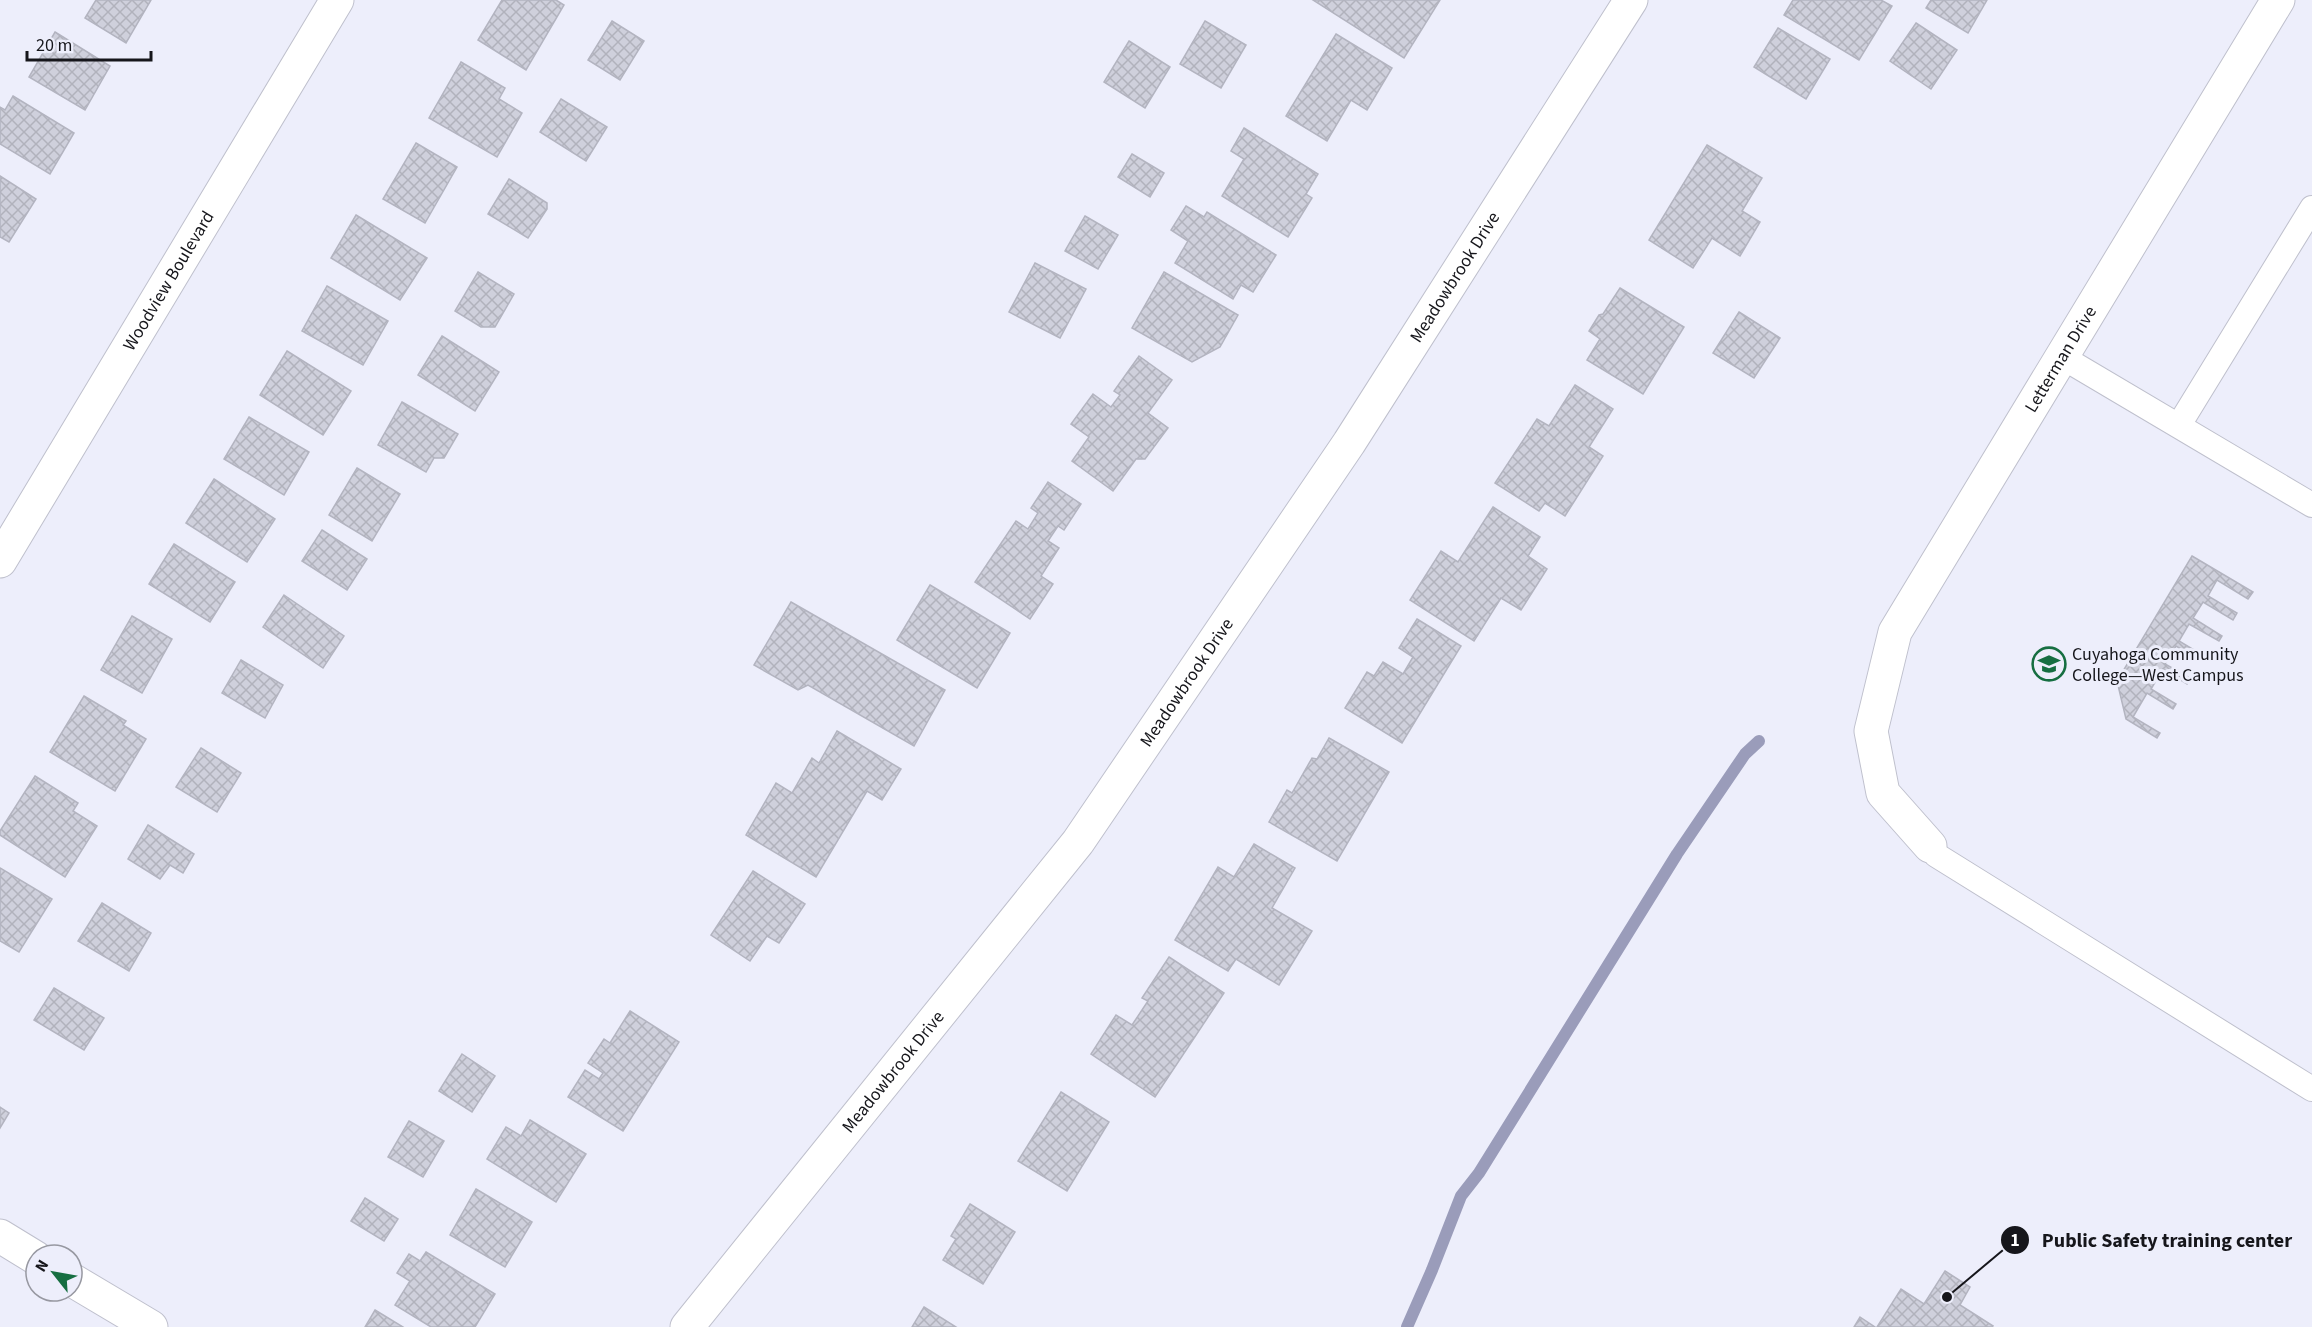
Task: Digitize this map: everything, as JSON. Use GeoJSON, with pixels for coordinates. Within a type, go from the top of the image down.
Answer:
{"type":"FeatureCollection","features":[{"type":"Feature","properties":{"kind":"street","name":"Woodview Boulevard"},"geometry":{"type":"LineString","coordinates":[[0,561],[337,0]]}},
{"type":"Feature","properties":{"kind":"street","name":"Letterman Drive"},"geometry":{"type":"LineString","coordinates":[[1930,846],[1883,793],[1871,731],[1896,632],[2278,0]]}},
{"type":"Feature","properties":{"kind":"street","name":"Meadowbrook Drive"},"geometry":{"type":"LineString","coordinates":[[687,1327],[1078,842],[1349,443],[1629,1]]}},
{"type":"Feature","properties":{"kind":"street"},"geometry":{"type":"LineString","coordinates":[[0,1236],[24,1251]]}},
{"type":"Feature","properties":{"kind":"street"},"geometry":{"type":"LineString","coordinates":[[84,1287],[151,1327]]}},
{"type":"Feature","properties":{"kind":"lane"},"geometry":{"type":"LineString","coordinates":[[2179,425],[2312,208]]}},
{"type":"Feature","properties":{"kind":"lane"},"geometry":{"type":"LineString","coordinates":[[2062,357],[2312,505]]}},
{"type":"Feature","properties":{"kind":"lane"},"geometry":{"type":"LineString","coordinates":[[1930,846],[1936,855],[2312,1089]]}},
{"type":"Feature","properties":{"kind":"building"},"geometry":{"type":"Polygon","coordinates":[[[96,0],[151,0],[126,43],[85,18],[96,0]]]}},
{"type":"Feature","properties":{"kind":"building"},"geometry":{"type":"Polygon","coordinates":[[[502,0],[556,0],[564,5],[526,70],[478,40],[502,0]]]}},
{"type":"Feature","properties":{"kind":"building"},"geometry":{"type":"Polygon","coordinates":[[[1313,0],[1440,0],[1404,58],[1313,0]]]}},
{"type":"Feature","properties":{"kind":"building"},"geometry":{"type":"Polygon","coordinates":[[[1793,0],[1881,0],[1892,6],[1859,60],[1784,15],[1793,0]]]}},
{"type":"Feature","properties":{"kind":"building"},"geometry":{"type":"Polygon","coordinates":[[[1931,0],[1987,0],[1968,33],[1926,8],[1931,0]]]}},
{"type":"Feature","properties":{"kind":"building"},"geometry":{"type":"Polygon","coordinates":[[[612,21],[644,41],[620,80],[588,60],[612,21]]]}},
{"type":"Feature","properties":{"kind":"building"},"geometry":{"type":"Polygon","coordinates":[[[1205,21],[1246,45],[1221,88],[1180,64],[1205,21]]]}},
{"type":"Feature","properties":{"kind":"building"},"geometry":{"type":"Polygon","coordinates":[[[1916,23],[1957,50],[1931,89],[1890,61],[1916,23]]]}},
{"type":"Feature","properties":{"kind":"building"},"geometry":{"type":"Polygon","coordinates":[[[1778,28],[1830,59],[1806,99],[1754,67],[1778,28]]]}},
{"type":"Feature","properties":{"kind":"building"},"geometry":{"type":"Polygon","coordinates":[[[55,32],[110,66],[85,110],[29,77],[55,32]]]}},
{"type":"Feature","properties":{"kind":"building"},"geometry":{"type":"Polygon","coordinates":[[[1336,34],[1392,68],[1367,110],[1351,100],[1327,141],[1286,116],[1336,34]]]}},
{"type":"Feature","properties":{"kind":"building"},"geometry":{"type":"Polygon","coordinates":[[[1129,41],[1170,67],[1145,108],[1104,82],[1129,41]]]}},
{"type":"Feature","properties":{"kind":"building"},"geometry":{"type":"Polygon","coordinates":[[[461,62],[505,88],[499,99],[522,113],[497,157],[429,118],[461,62]]]}},
{"type":"Feature","properties":{"kind":"building"},"geometry":{"type":"Polygon","coordinates":[[[13,96],[74,133],[50,174],[0,144],[0,107],[5,110],[13,96]]]}},
{"type":"Feature","properties":{"kind":"building"},"geometry":{"type":"Polygon","coordinates":[[[561,99],[607,127],[586,161],[540,132],[561,99]]]}},
{"type":"Feature","properties":{"kind":"building"},"geometry":{"type":"Polygon","coordinates":[[[1244,128],[1318,174],[1306,194],[1312,198],[1288,237],[1222,196],[1244,159],[1231,151],[1244,128]]]}},
{"type":"Feature","properties":{"kind":"building"},"geometry":{"type":"Polygon","coordinates":[[[416,143],[457,167],[425,223],[383,199],[416,143]]]}},
{"type":"Feature","properties":{"kind":"building"},"geometry":{"type":"Polygon","coordinates":[[[1707,145],[1762,178],[1742,211],[1760,222],[1740,256],[1712,238],[1693,268],[1649,240],[1707,145]]]}},
{"type":"Feature","properties":{"kind":"building"},"geometry":{"type":"Polygon","coordinates":[[[1132,154],[1164,173],[1150,197],[1118,177],[1132,154]]]}},
{"type":"Feature","properties":{"kind":"building"},"geometry":{"type":"Polygon","coordinates":[[[0,176],[36,199],[9,242],[0,237],[0,176]]]}},
{"type":"Feature","properties":{"kind":"building"},"geometry":{"type":"Polygon","coordinates":[[[509,179],[547,203],[547,209],[528,238],[488,214],[509,179]]]}},
{"type":"Feature","properties":{"kind":"building"},"geometry":{"type":"Polygon","coordinates":[[[1186,206],[1204,217],[1207,212],[1276,255],[1253,292],[1241,285],[1233,299],[1175,263],[1188,241],[1171,230],[1186,206]]]}},
{"type":"Feature","properties":{"kind":"building"},"geometry":{"type":"Polygon","coordinates":[[[356,215],[427,258],[400,300],[331,258],[356,215]]]}},
{"type":"Feature","properties":{"kind":"building"},"geometry":{"type":"Polygon","coordinates":[[[1085,216],[1118,235],[1098,269],[1065,251],[1085,216]]]}},
{"type":"Feature","properties":{"kind":"building"},"geometry":{"type":"Polygon","coordinates":[[[1035,263],[1086,289],[1060,338],[1009,312],[1035,263]]]}},
{"type":"Feature","properties":{"kind":"building"},"geometry":{"type":"Polygon","coordinates":[[[478,272],[514,294],[495,327],[481,327],[455,311],[478,272]]]}},
{"type":"Feature","properties":{"kind":"building"},"geometry":{"type":"Polygon","coordinates":[[[1164,272],[1238,315],[1220,347],[1192,362],[1132,328],[1164,272]]]}},
{"type":"Feature","properties":{"kind":"building"},"geometry":{"type":"Polygon","coordinates":[[[327,286],[388,321],[363,365],[302,331],[327,286]]]}},
{"type":"Feature","properties":{"kind":"building"},"geometry":{"type":"Polygon","coordinates":[[[1620,288],[1684,327],[1643,394],[1587,360],[1600,339],[1589,331],[1620,288]]]}},
{"type":"Feature","properties":{"kind":"building"},"geometry":{"type":"Polygon","coordinates":[[[1739,312],[1780,338],[1754,378],[1713,353],[1739,312]]]}},
{"type":"Feature","properties":{"kind":"building"},"geometry":{"type":"Polygon","coordinates":[[[442,336],[499,372],[475,411],[418,375],[442,336]]]}},
{"type":"Feature","properties":{"kind":"building"},"geometry":{"type":"Polygon","coordinates":[[[287,351],[351,391],[323,435],[260,395],[287,351]]]}},
{"type":"Feature","properties":{"kind":"building"},"geometry":{"type":"Polygon","coordinates":[[[1139,356],[1172,380],[1148,413],[1168,428],[1145,459],[1136,459],[1113,491],[1072,461],[1089,437],[1071,424],[1093,394],[1111,407],[1120,395],[1114,391],[1139,356]]]}},
{"type":"Feature","properties":{"kind":"building"},"geometry":{"type":"Polygon","coordinates":[[[1575,385],[1613,409],[1589,447],[1603,456],[1565,516],[1545,503],[1539,511],[1495,483],[1537,419],[1549,426],[1575,385]]]}},
{"type":"Feature","properties":{"kind":"building"},"geometry":{"type":"Polygon","coordinates":[[[402,402],[458,434],[444,458],[434,458],[426,472],[378,445],[402,402]]]}},
{"type":"Feature","properties":{"kind":"building"},"geometry":{"type":"Polygon","coordinates":[[[249,417],[309,452],[284,495],[224,459],[249,417]]]}},
{"type":"Feature","properties":{"kind":"building"},"geometry":{"type":"Polygon","coordinates":[[[357,468],[400,494],[372,541],[329,515],[357,468]]]}},
{"type":"Feature","properties":{"kind":"building"},"geometry":{"type":"Polygon","coordinates":[[[214,479],[275,519],[247,562],[186,523],[214,479]]]}},
{"type":"Feature","properties":{"kind":"building"},"geometry":{"type":"Polygon","coordinates":[[[1048,482],[1081,504],[1064,530],[1058,526],[1048,541],[1059,548],[1041,576],[1053,584],[1030,619],[975,582],[1016,521],[1028,529],[1038,513],[1031,508],[1048,482]]]}},
{"type":"Feature","properties":{"kind":"building"},"geometry":{"type":"Polygon","coordinates":[[[1493,507],[1540,537],[1528,556],[1547,569],[1521,610],[1501,598],[1474,641],[1410,600],[1441,551],[1458,562],[1493,507]]]}},
{"type":"Feature","properties":{"kind":"building"},"geometry":{"type":"Polygon","coordinates":[[[322,530],[367,559],[347,590],[302,561],[322,530]]]}},
{"type":"Feature","properties":{"kind":"building"},"geometry":{"type":"Polygon","coordinates":[[[174,544],[235,582],[210,622],[149,584],[174,544]]]}},
{"type":"Feature","properties":{"kind":"building"},"geometry":{"type":"Polygon","coordinates":[[[2192,556],[2253,592],[2248,599],[2217,580],[2208,596],[2237,613],[2233,620],[2203,602],[2193,618],[2222,636],[2219,641],[2189,624],[2179,641],[2204,656],[2200,660],[2176,646],[2165,664],[2190,678],[2187,684],[2163,669],[2151,689],[2176,704],[2173,709],[2147,693],[2133,717],[2160,733],[2157,738],[2126,719],[2117,681],[2192,556]]]}},
{"type":"Feature","properties":{"kind":"building"},"geometry":{"type":"Polygon","coordinates":[[[930,585],[1010,633],[977,688],[897,640],[930,585]]]}},
{"type":"Feature","properties":{"kind":"building"},"geometry":{"type":"Polygon","coordinates":[[[284,595],[344,636],[323,668],[263,627],[284,595]]]}},
{"type":"Feature","properties":{"kind":"building"},"geometry":{"type":"Polygon","coordinates":[[[791,602],[945,690],[914,746],[808,685],[798,690],[754,665],[791,602]]]}},
{"type":"Feature","properties":{"kind":"building"},"geometry":{"type":"Polygon","coordinates":[[[132,616],[172,639],[142,693],[101,670],[132,616]]]}},
{"type":"Feature","properties":{"kind":"building"},"geometry":{"type":"Polygon","coordinates":[[[1417,619],[1461,646],[1402,743],[1345,708],[1367,672],[1374,676],[1383,662],[1403,674],[1413,657],[1399,648],[1417,619]]]}},
{"type":"Feature","properties":{"kind":"building"},"geometry":{"type":"Polygon","coordinates":[[[241,660],[283,685],[265,718],[222,693],[241,660]]]}},
{"type":"Feature","properties":{"kind":"building"},"geometry":{"type":"Polygon","coordinates":[[[84,696],[126,721],[123,725],[146,739],[115,791],[50,752],[84,696]]]}},
{"type":"Feature","properties":{"kind":"building"},"geometry":{"type":"Polygon","coordinates":[[[837,731],[901,769],[882,800],[867,791],[816,877],[746,835],[776,783],[792,793],[812,758],[819,763],[837,731]]]}},
{"type":"Feature","properties":{"kind":"building"},"geometry":{"type":"Polygon","coordinates":[[[1329,738],[1389,772],[1337,861],[1269,822],[1287,790],[1292,793],[1312,758],[1317,759],[1329,738]]]}},
{"type":"Feature","properties":{"kind":"building"},"geometry":{"type":"Polygon","coordinates":[[[201,748],[241,773],[217,812],[176,787],[201,748]]]}},
{"type":"Feature","properties":{"kind":"building"},"geometry":{"type":"Polygon","coordinates":[[[35,776],[78,803],[73,811],[97,826],[65,877],[0,835],[0,831],[35,776]]]}},
{"type":"Feature","properties":{"kind":"building"},"geometry":{"type":"Polygon","coordinates":[[[148,825],[194,854],[183,873],[170,865],[160,879],[128,859],[148,825]]]}},
{"type":"Feature","properties":{"kind":"building"},"geometry":{"type":"Polygon","coordinates":[[[1254,844],[1295,868],[1272,908],[1312,931],[1279,985],[1236,959],[1228,971],[1175,940],[1218,867],[1234,877],[1254,844]]]}},
{"type":"Feature","properties":{"kind":"building"},"geometry":{"type":"Polygon","coordinates":[[[0,868],[52,899],[19,952],[0,941],[0,868]]]}},
{"type":"Feature","properties":{"kind":"building"},"geometry":{"type":"Polygon","coordinates":[[[753,871],[805,904],[779,943],[767,936],[750,961],[711,935],[753,871]]]}},
{"type":"Feature","properties":{"kind":"building"},"geometry":{"type":"Polygon","coordinates":[[[102,903],[151,933],[129,971],[78,941],[102,903]]]}},
{"type":"Feature","properties":{"kind":"building"},"geometry":{"type":"Polygon","coordinates":[[[1169,957],[1224,993],[1155,1097],[1091,1054],[1116,1015],[1132,1025],[1148,1001],[1142,998],[1169,957]]]}},
{"type":"Feature","properties":{"kind":"building"},"geometry":{"type":"Polygon","coordinates":[[[54,988],[104,1018],[84,1050],[34,1020],[54,988]]]}},
{"type":"Feature","properties":{"kind":"building"},"geometry":{"type":"Polygon","coordinates":[[[630,1011],[679,1042],[623,1131],[568,1097],[585,1070],[599,1079],[603,1073],[588,1063],[604,1039],[610,1043],[630,1011]]]}},
{"type":"Feature","properties":{"kind":"building"},"geometry":{"type":"Polygon","coordinates":[[[462,1054],[495,1076],[472,1112],[439,1091],[462,1054]]]}},
{"type":"Feature","properties":{"kind":"building"},"geometry":{"type":"Polygon","coordinates":[[[1061,1092],[1109,1122],[1067,1191],[1018,1161],[1061,1092]]]}},
{"type":"Feature","properties":{"kind":"building"},"geometry":{"type":"Polygon","coordinates":[[[0,1107],[9,1113],[0,1128],[0,1107]]]}},
{"type":"Feature","properties":{"kind":"building"},"geometry":{"type":"Polygon","coordinates":[[[530,1120],[586,1154],[556,1202],[487,1159],[506,1127],[521,1136],[530,1120]]]}},
{"type":"Feature","properties":{"kind":"building"},"geometry":{"type":"Polygon","coordinates":[[[409,1121],[444,1141],[423,1177],[388,1157],[409,1121]]]}},
{"type":"Feature","properties":{"kind":"building"},"geometry":{"type":"Polygon","coordinates":[[[476,1189],[532,1222],[505,1267],[450,1235],[476,1189]]]}},
{"type":"Feature","properties":{"kind":"building"},"geometry":{"type":"Polygon","coordinates":[[[365,1198],[398,1219],[384,1241],[351,1221],[365,1198]]]}},
{"type":"Feature","properties":{"kind":"building"},"geometry":{"type":"Polygon","coordinates":[[[970,1204],[1015,1232],[983,1284],[943,1260],[956,1239],[951,1236],[970,1204]]]}},
{"type":"Feature","properties":{"kind":"building"},"geometry":{"type":"Polygon","coordinates":[[[426,1252],[495,1294],[475,1327],[431,1327],[395,1305],[410,1281],[397,1273],[409,1254],[420,1261],[426,1252]]]}},
{"type":"Feature","properties":{"kind":"building"},"geometry":{"type":"Polygon","coordinates":[[[1945,1271],[1970,1287],[1960,1305],[1992,1327],[1877,1327],[1901,1289],[1924,1304],[1945,1271]]]}},
{"type":"Feature","properties":{"kind":"building"},"geometry":{"type":"Polygon","coordinates":[[[924,1307],[956,1327],[912,1327],[924,1307]]]}},
{"type":"Feature","properties":{"kind":"building"},"geometry":{"type":"Polygon","coordinates":[[[375,1310],[403,1327],[365,1327],[375,1310]]]}},
{"type":"Feature","properties":{"kind":"building"},"geometry":{"type":"Polygon","coordinates":[[[1860,1317],[1875,1327],[1854,1327],[1860,1317]]]}},
{"type":"Feature","properties":{"kind":"waterway"},"geometry":{"type":"LineString","coordinates":[[1407,1327],[1461,1196],[1479,1173],[1677,854],[1745,754],[1759,741]]}},
{"type":"Feature","properties":{"kind":"place","name":"Cuyahoga Community College—West Campus"},"geometry":{"type":"Point","coordinates":[2049,664]}},
{"type":"Feature","properties":{"kind":"place","name":"Public Safety training center"},"geometry":{"type":"Point","coordinates":[1947,1297]}}]}
